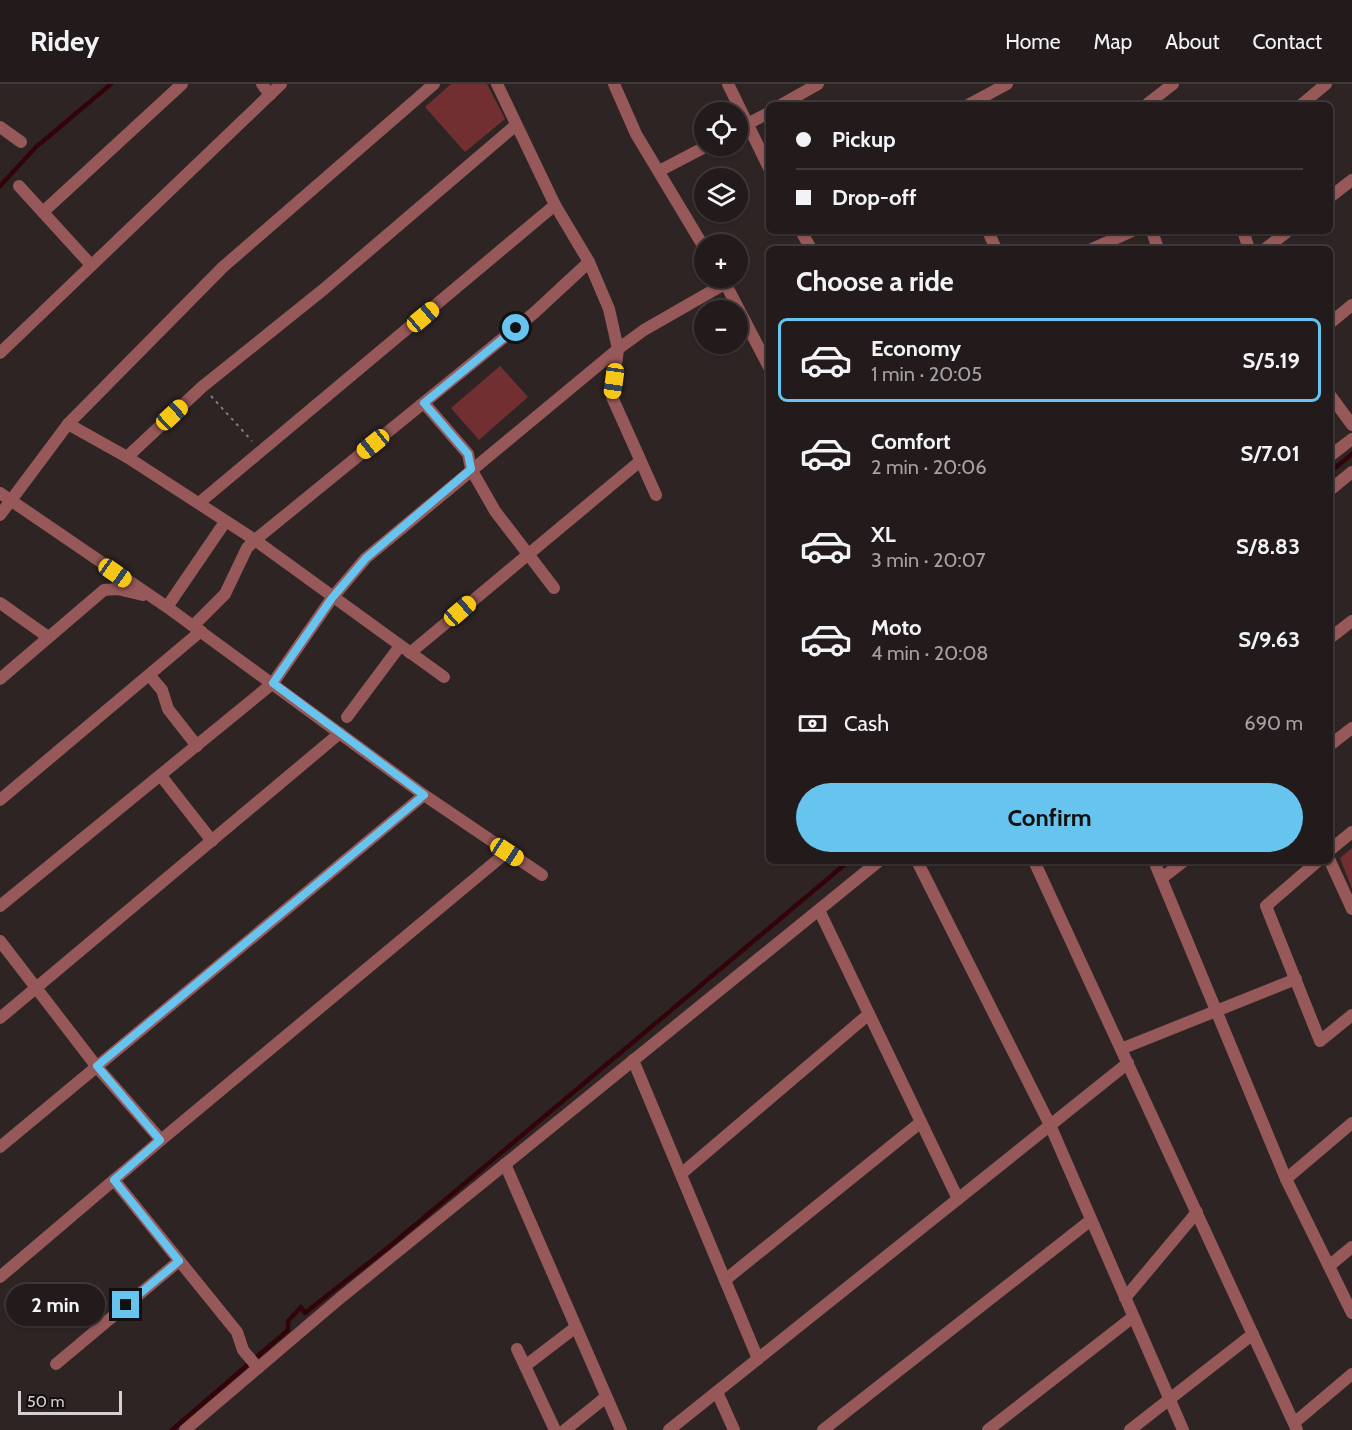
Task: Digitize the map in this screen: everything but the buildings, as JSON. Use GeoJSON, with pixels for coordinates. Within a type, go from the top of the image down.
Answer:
{"type":"FeatureCollection","features":[{"type":"Feature","properties":{"kind":"street"},"geometry":{"type":"LineString","coordinates":[[43,212],[182,84]]}},
{"type":"Feature","properties":{"kind":"street"},"geometry":{"type":"LineString","coordinates":[[262,84],[270,94]]}},
{"type":"Feature","properties":{"kind":"street"},"geometry":{"type":"LineString","coordinates":[[0,353],[281,84]]}},
{"type":"Feature","properties":{"kind":"street"},"geometry":{"type":"LineString","coordinates":[[0,515],[5,497],[68,424],[223,267],[434,84]]}},
{"type":"Feature","properties":{"kind":"street"},"geometry":{"type":"LineString","coordinates":[[497,84],[555,205],[589,262],[609,309],[618,349],[612,397],[639,462],[656,495]]}},
{"type":"Feature","properties":{"kind":"street"},"geometry":{"type":"LineString","coordinates":[[614,84],[636,134],[696,234]]}},
{"type":"Feature","properties":{"kind":"street"},"geometry":{"type":"LineString","coordinates":[[728,84],[734,102]]}},
{"type":"Feature","properties":{"kind":"street"},"geometry":{"type":"LineString","coordinates":[[786,102],[818,84]]}},
{"type":"Feature","properties":{"kind":"street"},"geometry":{"type":"LineString","coordinates":[[974,102],[1007,84]]}},
{"type":"Feature","properties":{"kind":"street"},"geometry":{"type":"LineString","coordinates":[[1150,102],[1173,84]]}},
{"type":"Feature","properties":{"kind":"street"},"geometry":{"type":"LineString","coordinates":[[1305,102],[1326,84]]}},
{"type":"Feature","properties":{"kind":"street"},"geometry":{"type":"LineString","coordinates":[[748,124],[766,114]]}},
{"type":"Feature","properties":{"kind":"street"},"geometry":{"type":"LineString","coordinates":[[127,457],[202,387],[324,289],[516,125]]}},
{"type":"Feature","properties":{"kind":"street"},"geometry":{"type":"LineString","coordinates":[[0,127],[21,142]]}},
{"type":"Feature","properties":{"kind":"street"},"geometry":{"type":"LineString","coordinates":[[748,135],[766,164]]}},
{"type":"Feature","properties":{"kind":"street"},"geometry":{"type":"LineString","coordinates":[[659,171],[694,153]]}},
{"type":"Feature","properties":{"kind":"street"},"geometry":{"type":"LineString","coordinates":[[1333,195],[1352,180]]}},
{"type":"Feature","properties":{"kind":"street"},"geometry":{"type":"LineString","coordinates":[[20,186],[91,265]]}},
{"type":"Feature","properties":{"kind":"street"},"geometry":{"type":"LineString","coordinates":[[199,503],[555,205]]}},
{"type":"Feature","properties":{"kind":"street"},"geometry":{"type":"LineString","coordinates":[[1099,246],[1125,234]]}},
{"type":"Feature","properties":{"kind":"street"},"geometry":{"type":"LineString","coordinates":[[1269,246],[1284,234]]}},
{"type":"Feature","properties":{"kind":"street"},"geometry":{"type":"LineString","coordinates":[[0,800],[150,676],[197,629],[225,594],[247,548],[255,540],[534,313],[589,262]]}},
{"type":"Feature","properties":{"kind":"street"},"geometry":{"type":"LineString","coordinates":[[0,906],[273,683],[332,598],[366,558],[618,349],[711,288]]}},
{"type":"Feature","properties":{"kind":"street"},"geometry":{"type":"LineString","coordinates":[[728,288],[766,361]]}},
{"type":"Feature","properties":{"kind":"street"},"geometry":{"type":"LineString","coordinates":[[1333,321],[1352,305]]}},
{"type":"Feature","properties":{"kind":"street"},"geometry":{"type":"LineString","coordinates":[[1333,399],[1352,426]]}},
{"type":"Feature","properties":{"kind":"street"},"geometry":{"type":"LineString","coordinates":[[424,403],[468,454],[471,469],[495,511],[554,588]]}},
{"type":"Feature","properties":{"kind":"street"},"geometry":{"type":"LineString","coordinates":[[68,424],[127,457],[255,540],[444,677]]}},
{"type":"Feature","properties":{"kind":"street"},"geometry":{"type":"LineString","coordinates":[[1333,454],[1352,439]]}},
{"type":"Feature","properties":{"kind":"street"},"geometry":{"type":"LineString","coordinates":[[347,717],[405,650],[639,462]]}},
{"type":"Feature","properties":{"kind":"street"},"geometry":{"type":"LineString","coordinates":[[1333,488],[1352,472]]}},
{"type":"Feature","properties":{"kind":"street"},"geometry":{"type":"LineString","coordinates":[[5,497],[167,607],[424,795],[542,875]]}},
{"type":"Feature","properties":{"kind":"street"},"geometry":{"type":"LineString","coordinates":[[167,607],[225,522]]}},
{"type":"Feature","properties":{"kind":"street"},"geometry":{"type":"LineString","coordinates":[[0,679],[104,590],[117,589],[150,597]]}},
{"type":"Feature","properties":{"kind":"street"},"geometry":{"type":"LineString","coordinates":[[0,603],[48,637]]}},
{"type":"Feature","properties":{"kind":"street"},"geometry":{"type":"LineString","coordinates":[[1333,636],[1352,621]]}},
{"type":"Feature","properties":{"kind":"street"},"geometry":{"type":"LineString","coordinates":[[150,676],[162,690],[168,709],[197,746]]}},
{"type":"Feature","properties":{"kind":"street"},"geometry":{"type":"LineString","coordinates":[[1333,744],[1352,729]]}},
{"type":"Feature","properties":{"kind":"street"},"geometry":{"type":"LineString","coordinates":[[0,1018],[340,733]]}},
{"type":"Feature","properties":{"kind":"street"},"geometry":{"type":"LineString","coordinates":[[161,776],[213,841]]}},
{"type":"Feature","properties":{"kind":"street"},"geometry":{"type":"LineString","coordinates":[[0,1147],[424,795]]}},
{"type":"Feature","properties":{"kind":"street"},"geometry":{"type":"LineString","coordinates":[[1333,848],[1352,832]]}},
{"type":"Feature","properties":{"kind":"street"},"geometry":{"type":"LineString","coordinates":[[0,1277],[160,1140],[507,852]]}},
{"type":"Feature","properties":{"kind":"street"},"geometry":{"type":"LineString","coordinates":[[185,1430],[505,1164],[875,864]]}},
{"type":"Feature","properties":{"kind":"street"},"geometry":{"type":"LineString","coordinates":[[919,864],[1050,1125],[1183,1430]]}},
{"type":"Feature","properties":{"kind":"street"},"geometry":{"type":"LineString","coordinates":[[1035,864],[1295,1426],[1352,1374]]}},
{"type":"Feature","properties":{"kind":"street"},"geometry":{"type":"LineString","coordinates":[[1155,864],[1286,1179],[1352,1313]]}},
{"type":"Feature","properties":{"kind":"street"},"geometry":{"type":"LineString","coordinates":[[1162,878],[1180,864]]}},
{"type":"Feature","properties":{"kind":"street"},"geometry":{"type":"LineString","coordinates":[[1315,864],[1266,906],[1320,1041],[1352,1015]]}},
{"type":"Feature","properties":{"kind":"street"},"geometry":{"type":"LineString","coordinates":[[1331,864],[1352,909]]}},
{"type":"Feature","properties":{"kind":"street"},"geometry":{"type":"LineString","coordinates":[[819,910],[958,1199]]}},
{"type":"Feature","properties":{"kind":"street"},"geometry":{"type":"LineString","coordinates":[[0,941],[35,990],[160,1140]]}},
{"type":"Feature","properties":{"kind":"street"},"geometry":{"type":"LineString","coordinates":[[1121,1048],[1296,979]]}},
{"type":"Feature","properties":{"kind":"street"},"geometry":{"type":"LineString","coordinates":[[681,1174],[869,1014]]}},
{"type":"Feature","properties":{"kind":"street"},"geometry":{"type":"LineString","coordinates":[[633,1060],[758,1359]]}},
{"type":"Feature","properties":{"kind":"street"},"geometry":{"type":"LineString","coordinates":[[669,1430],[1128,1063]]}},
{"type":"Feature","properties":{"kind":"street"},"geometry":{"type":"LineString","coordinates":[[725,1280],[921,1122]]}},
{"type":"Feature","properties":{"kind":"street"},"geometry":{"type":"LineString","coordinates":[[1286,1179],[1352,1123]]}},
{"type":"Feature","properties":{"kind":"street"},"geometry":{"type":"LineString","coordinates":[[505,1164],[621,1430]]}},
{"type":"Feature","properties":{"kind":"street"},"geometry":{"type":"LineString","coordinates":[[114,1180],[237,1332],[243,1350],[258,1368]]}},
{"type":"Feature","properties":{"kind":"street"},"geometry":{"type":"LineString","coordinates":[[1125,1298],[1197,1212]]}},
{"type":"Feature","properties":{"kind":"street"},"geometry":{"type":"LineString","coordinates":[[823,1430],[1091,1220]]}},
{"type":"Feature","properties":{"kind":"street"},"geometry":{"type":"LineString","coordinates":[[1329,1266],[1352,1247]]}},
{"type":"Feature","properties":{"kind":"street"},"geometry":{"type":"LineString","coordinates":[[56,1364],[179,1261]]}},
{"type":"Feature","properties":{"kind":"street"},"geometry":{"type":"LineString","coordinates":[[988,1430],[1133,1317]]}},
{"type":"Feature","properties":{"kind":"street"},"geometry":{"type":"LineString","coordinates":[[525,1365],[576,1327]]}},
{"type":"Feature","properties":{"kind":"street"},"geometry":{"type":"LineString","coordinates":[[1130,1430],[1253,1334]]}},
{"type":"Feature","properties":{"kind":"street"},"geometry":{"type":"LineString","coordinates":[[518,1349],[555,1430]]}},
{"type":"Feature","properties":{"kind":"street"},"geometry":{"type":"LineString","coordinates":[[717,1392],[734,1430]]}},
{"type":"Feature","properties":{"kind":"street"},"geometry":{"type":"LineString","coordinates":[[565,1430],[606,1397]]}},
{"type":"Feature","properties":{"kind":"path"},"geometry":{"type":"LineString","coordinates":[[202,387],[262,452]]}},
{"type":"Feature","properties":{"kind":"shaded area"},"geometry":{"type":"Polygon","coordinates":[[[451,84],[487,84],[505,119],[465,152],[425,107],[451,84]]]}},
{"type":"Feature","properties":{"kind":"shaded area"},"geometry":{"type":"Polygon","coordinates":[[[500,366],[528,397],[479,440],[451,408],[500,366]]]}},
{"type":"Feature","properties":{"kind":"shaded area"},"geometry":{"type":"Polygon","coordinates":[[[1352,848],[1352,889],[1340,858],[1352,848]]]}},
{"type":"Feature","properties":{"kind":"waterway"},"geometry":{"type":"LineString","coordinates":[[0,186],[36,147],[111,84]]}},
{"type":"Feature","properties":{"kind":"waterway"},"geometry":{"type":"LineString","coordinates":[[1333,470],[1352,454]]}},
{"type":"Feature","properties":{"kind":"waterway"},"geometry":{"type":"LineString","coordinates":[[172,1430],[288,1330],[288,1321],[301,1307],[305,1313],[390,1246],[845,864]]}},
{"type":"Feature","properties":{"kind":"route"},"geometry":{"type":"LineString","coordinates":[[126,1305],[179,1261],[114,1180],[160,1140],[97,1066],[424,795],[273,683],[332,598],[366,558],[471,469],[468,454],[424,403],[516,328]]}}]}
